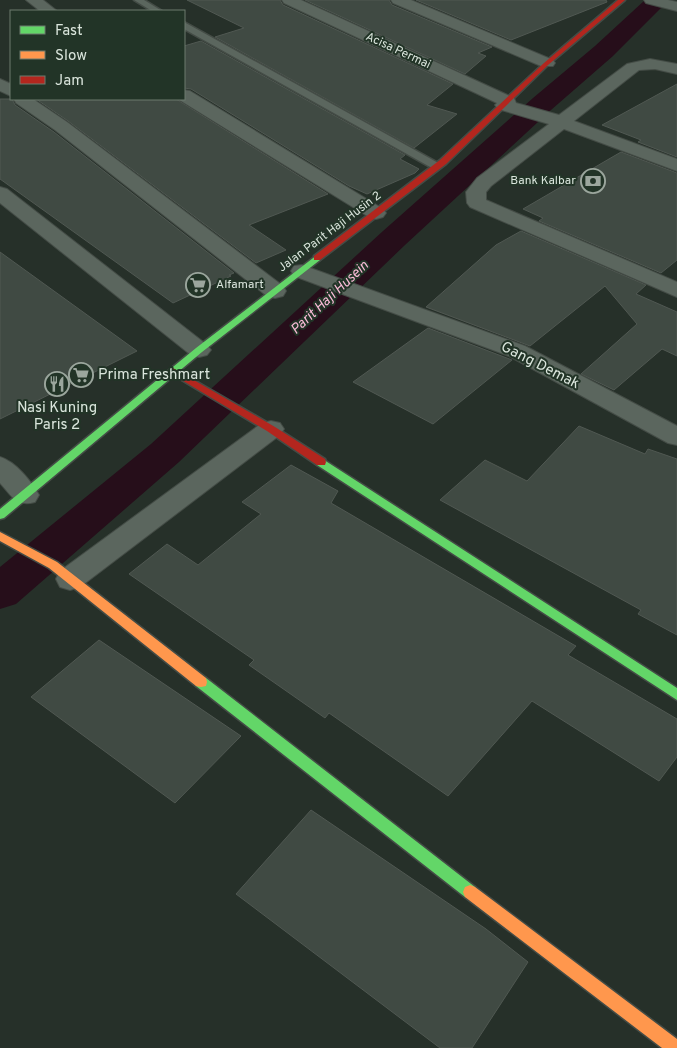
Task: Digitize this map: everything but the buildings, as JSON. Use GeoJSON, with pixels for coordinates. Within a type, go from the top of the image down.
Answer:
{"type":"FeatureCollection","features":[{"type":"Feature","properties":{"kind":"street"},"geometry":{"type":"LineString","coordinates":[[33,0],[48,10]]}},
{"type":"Feature","properties":{"kind":"street","name":"Acisa Permai"},"geometry":{"type":"LineString","coordinates":[[289,0],[509,105],[677,165]]}},
{"type":"Feature","properties":{"kind":"street"},"geometry":{"type":"LineString","coordinates":[[398,0],[547,63]]}},
{"type":"Feature","properties":{"kind":"street","name":"Jalan Parit Haji Husin 2"},"geometry":{"type":"LineString","coordinates":[[0,515],[199,350],[376,213],[401,197],[509,105],[547,63],[622,0]]}},
{"type":"Feature","properties":{"kind":"street"},"geometry":{"type":"LineString","coordinates":[[652,0],[677,7]]}},
{"type":"Feature","properties":{"kind":"street"},"geometry":{"type":"LineString","coordinates":[[677,69],[658,64],[642,64],[633,67],[555,120],[484,182],[476,192],[477,203],[677,290]]}},
{"type":"Feature","properties":{"kind":"street"},"geometry":{"type":"LineString","coordinates":[[185,96],[376,213]]}},
{"type":"Feature","properties":{"kind":"street"},"geometry":{"type":"LineString","coordinates":[[23,100],[61,126],[275,291]]}},
{"type":"Feature","properties":{"kind":"street"},"geometry":{"type":"LineString","coordinates":[[0,193],[199,350]]}},
{"type":"Feature","properties":{"kind":"street","name":"Gang Demak"},"geometry":{"type":"LineString","coordinates":[[302,271],[517,351],[677,437]]}},
{"type":"Feature","properties":{"kind":"street"},"geometry":{"type":"LineString","coordinates":[[173,371],[198,384],[271,429],[677,695]]}},
{"type":"Feature","properties":{"kind":"street"},"geometry":{"type":"LineString","coordinates":[[61,572],[271,429]]}},
{"type":"Feature","properties":{"kind":"street"},"geometry":{"type":"LineString","coordinates":[[0,466],[26,495]]}},
{"type":"Feature","properties":{"kind":"street"},"geometry":{"type":"LineString","coordinates":[[0,536],[61,572],[420,853],[675,1048]]}},
{"type":"Feature","properties":{"kind":"lane"},"geometry":{"type":"LineString","coordinates":[[138,0],[156,10]]}},
{"type":"Feature","properties":{"kind":"lane"},"geometry":{"type":"LineString","coordinates":[[185,26],[436,166]]}},
{"type":"Feature","properties":{"kind":"waterway","name":"Parit Haji Husein"},"geometry":{"type":"LineString","coordinates":[[0,592],[165,453],[394,238],[542,104],[604,51],[658,0]]}},
{"type":"Feature","properties":{"kind":"traffic: fast"},"geometry":{"type":"LineString","coordinates":[[0,515],[199,350],[317,258]]}},
{"type":"Feature","properties":{"kind":"traffic: fast"},"geometry":{"type":"LineString","coordinates":[[321,462],[677,695]]}},
{"type":"Feature","properties":{"kind":"traffic: fast"},"geometry":{"type":"LineString","coordinates":[[201,682],[470,892]]}},
{"type":"Feature","properties":{"kind":"traffic: slow"},"geometry":{"type":"LineString","coordinates":[[0,536],[53,565],[201,682]]}},
{"type":"Feature","properties":{"kind":"traffic: slow"},"geometry":{"type":"LineString","coordinates":[[470,892],[675,1048]]}},
{"type":"Feature","properties":{"kind":"traffic: jam"},"geometry":{"type":"LineString","coordinates":[[317,258],[443,162],[546,64],[622,0]]}},
{"type":"Feature","properties":{"kind":"traffic: jam"},"geometry":{"type":"LineString","coordinates":[[173,371],[271,429],[321,462]]}},
{"type":"Feature","properties":{"kind":"place","name":"Bank Kalbar"},"geometry":{"type":"Point","coordinates":[593,181]}},
{"type":"Feature","properties":{"kind":"place","name":"Alfamart"},"geometry":{"type":"Point","coordinates":[198,285]}},
{"type":"Feature","properties":{"kind":"place","name":"Prima Freshmart"},"geometry":{"type":"Point","coordinates":[81,375]}},
{"type":"Feature","properties":{"kind":"place","name":"Nasi Kuning Paris 2"},"geometry":{"type":"Point","coordinates":[57,384]}}]}
